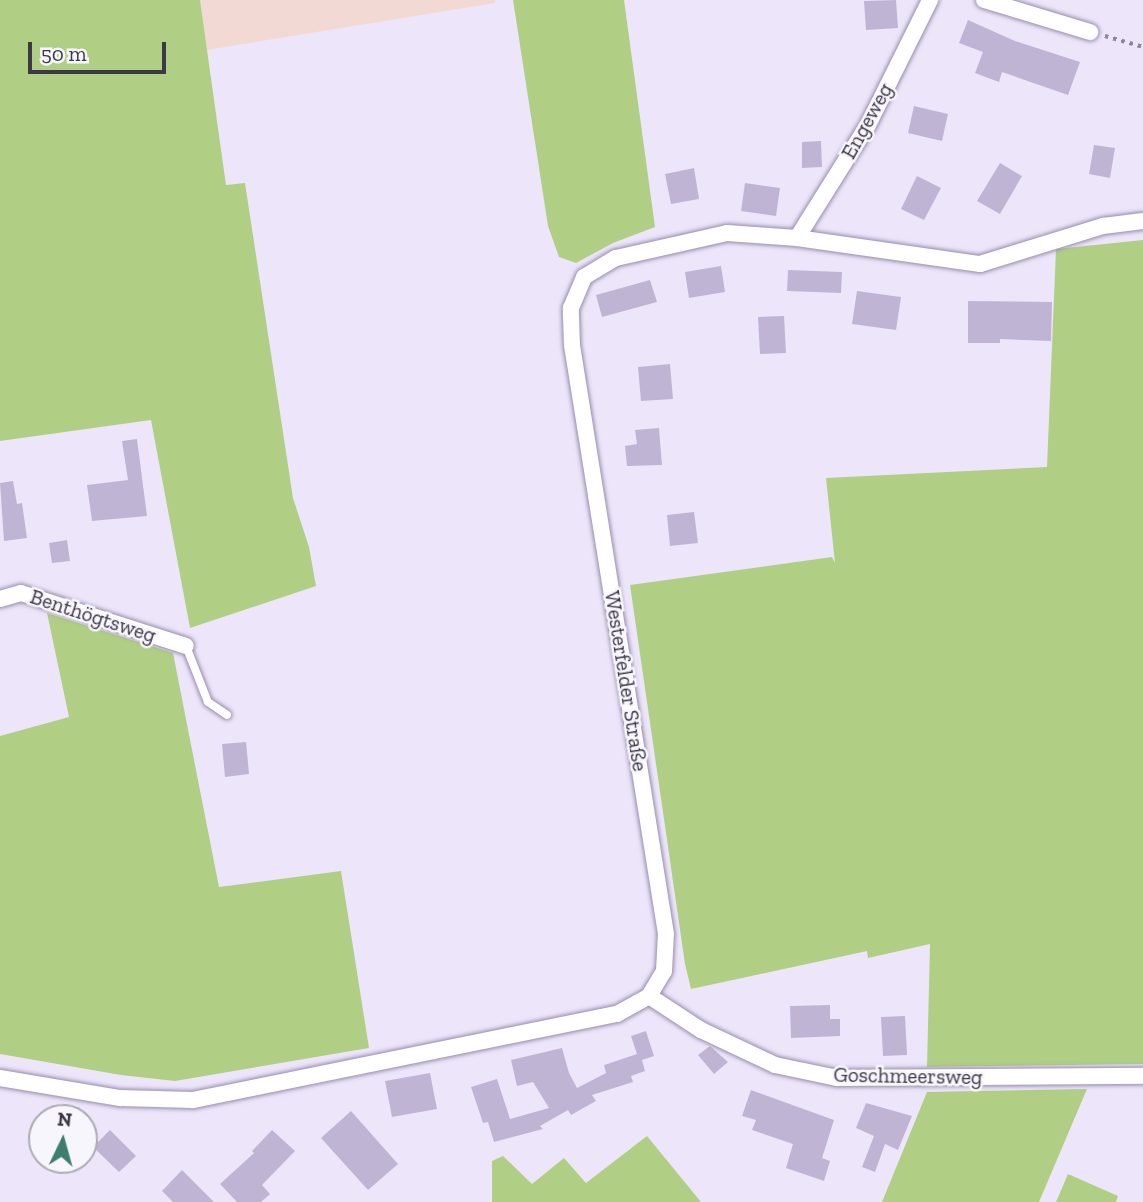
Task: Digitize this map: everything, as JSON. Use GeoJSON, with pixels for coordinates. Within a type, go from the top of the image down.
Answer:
{"type":"FeatureCollection","features":[{"type":"Feature","properties":{"kind":"street","name":"Engeweg"},"geometry":{"type":"LineString","coordinates":[[797,238],[868,125],[930,0]]}},
{"type":"Feature","properties":{"kind":"street"},"geometry":{"type":"LineString","coordinates":[[984,0],[1090,32]]}},
{"type":"Feature","properties":{"kind":"street","name":"Westerfelder Straße"},"geometry":{"type":"LineString","coordinates":[[649,996],[664,971],[666,934],[572,345],[571,308],[584,276],[616,258],[727,233],[797,238],[980,264],[1103,226],[1143,221]]}},
{"type":"Feature","properties":{"kind":"street","name":"Benthögtsweg"},"geometry":{"type":"LineString","coordinates":[[0,599],[21,593],[186,646]]}},
{"type":"Feature","properties":{"kind":"street"},"geometry":{"type":"LineString","coordinates":[[0,1078],[120,1098],[193,1100],[617,1014],[649,996]]}},
{"type":"Feature","properties":{"kind":"street","name":"Goschmeersweg"},"geometry":{"type":"LineString","coordinates":[[649,996],[701,1030],[775,1065],[837,1079],[1143,1076]]}},
{"type":"Feature","properties":{"kind":"lane"},"geometry":{"type":"LineString","coordinates":[[186,646],[208,702],[227,715]]}},
{"type":"Feature","properties":{"kind":"path"},"geometry":{"type":"LineString","coordinates":[[1090,32],[1143,47]]}},
{"type":"Feature","properties":{"kind":"shaded area"},"geometry":{"type":"Polygon","coordinates":[[[200,0],[495,0],[495,3],[207,50],[200,0]]]}},
{"type":"Feature","properties":{"kind":"green space"},"geometry":{"type":"Polygon","coordinates":[[[0,0],[200,0],[226,185],[245,183],[293,498],[309,547],[316,586],[190,628],[151,420],[0,441],[0,0]]]}},
{"type":"Feature","properties":{"kind":"green space"},"geometry":{"type":"Polygon","coordinates":[[[513,0],[624,0],[655,227],[613,243],[576,263],[559,257],[548,226],[513,0]]]}},
{"type":"Feature","properties":{"kind":"green space"},"geometry":{"type":"Polygon","coordinates":[[[1143,240],[1143,1064],[927,1067],[930,944],[868,958],[867,951],[691,989],[685,964],[630,585],[832,557],[835,563],[826,478],[1047,467],[1056,249],[1143,240]]]}},
{"type":"Feature","properties":{"kind":"green space"},"geometry":{"type":"Polygon","coordinates":[[[47,613],[173,653],[219,887],[341,871],[369,1048],[175,1081],[121,1075],[0,1054],[0,736],[69,717],[47,613]]]}},
{"type":"Feature","properties":{"kind":"green space"},"geometry":{"type":"Polygon","coordinates":[[[1087,1089],[1039,1202],[882,1202],[927,1092],[1087,1089]]]}},
{"type":"Feature","properties":{"kind":"green space"},"geometry":{"type":"Polygon","coordinates":[[[647,1136],[701,1202],[492,1202],[492,1161],[503,1156],[532,1184],[564,1158],[586,1183],[647,1136]]]}},
{"type":"Feature","properties":{"kind":"green space"},"geometry":{"type":"Polygon","coordinates":[[[1068,1174],[1118,1196],[1116,1202],[1056,1202],[1068,1174]]]}},
{"type":"Feature","properties":{"kind":"building"},"geometry":{"type":"Polygon","coordinates":[[[896,0],[898,28],[866,30],[864,1],[896,0]]]}},
{"type":"Feature","properties":{"kind":"building"},"geometry":{"type":"Polygon","coordinates":[[[968,20],[1015,41],[1080,62],[1068,95],[1002,72],[999,82],[975,73],[983,52],[959,43],[968,20]]]}},
{"type":"Feature","properties":{"kind":"building"},"geometry":{"type":"Polygon","coordinates":[[[914,106],[948,114],[942,141],[908,133],[914,106]]]}},
{"type":"Feature","properties":{"kind":"building"},"geometry":{"type":"Polygon","coordinates":[[[821,141],[822,167],[802,168],[802,142],[821,141]]]}},
{"type":"Feature","properties":{"kind":"building"},"geometry":{"type":"Polygon","coordinates":[[[1094,145],[1115,148],[1110,178],[1089,174],[1094,145]]]}},
{"type":"Feature","properties":{"kind":"building"},"geometry":{"type":"Polygon","coordinates":[[[1000,163],[1022,176],[1000,214],[977,201],[1000,163]]]}},
{"type":"Feature","properties":{"kind":"building"},"geometry":{"type":"Polygon","coordinates":[[[694,168],[699,199],[671,204],[665,174],[694,168]]]}},
{"type":"Feature","properties":{"kind":"building"},"geometry":{"type":"Polygon","coordinates":[[[917,176],[941,188],[924,220],[901,209],[917,176]]]}},
{"type":"Feature","properties":{"kind":"building"},"geometry":{"type":"Polygon","coordinates":[[[745,183],[780,188],[776,216],[741,211],[745,183]]]}},
{"type":"Feature","properties":{"kind":"building"},"geometry":{"type":"Polygon","coordinates":[[[721,266],[725,292],[689,298],[685,272],[721,266]]]}},
{"type":"Feature","properties":{"kind":"building"},"geometry":{"type":"Polygon","coordinates":[[[788,270],[842,272],[841,293],[787,291],[788,270]]]}},
{"type":"Feature","properties":{"kind":"building"},"geometry":{"type":"Polygon","coordinates":[[[650,280],[657,302],[602,317],[596,295],[650,280]]]}},
{"type":"Feature","properties":{"kind":"building"},"geometry":{"type":"Polygon","coordinates":[[[857,291],[901,297],[896,330],[852,324],[857,291]]]}},
{"type":"Feature","properties":{"kind":"building"},"geometry":{"type":"Polygon","coordinates":[[[968,301],[1052,302],[1051,341],[1000,339],[1000,343],[968,343],[968,301]]]}},
{"type":"Feature","properties":{"kind":"building"},"geometry":{"type":"Polygon","coordinates":[[[784,316],[786,353],[760,354],[758,317],[784,316]]]}},
{"type":"Feature","properties":{"kind":"building"},"geometry":{"type":"Polygon","coordinates":[[[670,364],[673,399],[641,401],[638,367],[670,364]]]}},
{"type":"Feature","properties":{"kind":"building"},"geometry":{"type":"Polygon","coordinates":[[[659,428],[662,465],[627,466],[625,446],[637,444],[635,430],[659,428]]]}},
{"type":"Feature","properties":{"kind":"building"},"geometry":{"type":"Polygon","coordinates":[[[137,439],[147,516],[92,521],[87,485],[128,480],[122,441],[137,439]]]}},
{"type":"Feature","properties":{"kind":"building"},"geometry":{"type":"Polygon","coordinates":[[[13,481],[17,504],[22,503],[27,538],[4,541],[0,483],[13,481]]]}},
{"type":"Feature","properties":{"kind":"building"},"geometry":{"type":"Polygon","coordinates":[[[694,512],[698,543],[670,546],[667,515],[694,512]]]}},
{"type":"Feature","properties":{"kind":"building"},"geometry":{"type":"Polygon","coordinates":[[[67,540],[70,561],[52,563],[49,543],[67,540]]]}},
{"type":"Feature","properties":{"kind":"building"},"geometry":{"type":"Polygon","coordinates":[[[246,742],[249,774],[225,777],[222,744],[246,742]]]}},
{"type":"Feature","properties":{"kind":"building"},"geometry":{"type":"Polygon","coordinates":[[[830,1005],[830,1019],[840,1019],[840,1036],[791,1038],[790,1006],[830,1005]]]}},
{"type":"Feature","properties":{"kind":"building"},"geometry":{"type":"Polygon","coordinates":[[[905,1016],[907,1055],[883,1056],[881,1017],[905,1016]]]}},
{"type":"Feature","properties":{"kind":"building"},"geometry":{"type":"Polygon","coordinates":[[[646,1031],[654,1056],[642,1060],[645,1071],[631,1076],[633,1082],[592,1095],[596,1101],[571,1115],[568,1110],[540,1126],[543,1129],[494,1142],[488,1122],[483,1123],[471,1087],[497,1079],[510,1119],[549,1108],[533,1082],[517,1086],[511,1060],[562,1048],[569,1073],[577,1088],[606,1073],[604,1065],[637,1054],[631,1036],[646,1031]]]}},
{"type":"Feature","properties":{"kind":"building"},"geometry":{"type":"Polygon","coordinates":[[[710,1046],[728,1062],[714,1074],[698,1055],[710,1046]]]}},
{"type":"Feature","properties":{"kind":"building"},"geometry":{"type":"Polygon","coordinates":[[[430,1073],[437,1109],[392,1117],[385,1081],[430,1073]]]}},
{"type":"Feature","properties":{"kind":"building"},"geometry":{"type":"Polygon","coordinates":[[[751,1090],[834,1120],[822,1158],[830,1161],[824,1181],[786,1168],[793,1144],[752,1130],[756,1120],[742,1116],[751,1090]]]}},
{"type":"Feature","properties":{"kind":"building"},"geometry":{"type":"Polygon","coordinates":[[[866,1103],[912,1116],[898,1150],[885,1144],[875,1172],[862,1167],[874,1136],[856,1128],[866,1103]]]}},
{"type":"Feature","properties":{"kind":"building"},"geometry":{"type":"Polygon","coordinates":[[[351,1111],[398,1164],[368,1190],[321,1138],[351,1111]]]}},
{"type":"Feature","properties":{"kind":"building"},"geometry":{"type":"Polygon","coordinates":[[[110,1130],[136,1156],[119,1172],[98,1152],[98,1142],[110,1130]]]}},
{"type":"Feature","properties":{"kind":"building"},"geometry":{"type":"Polygon","coordinates":[[[272,1130],[295,1151],[262,1185],[270,1194],[261,1202],[237,1202],[220,1184],[254,1153],[252,1151],[272,1130]]]}},
{"type":"Feature","properties":{"kind":"building"},"geometry":{"type":"Polygon","coordinates":[[[182,1170],[214,1202],[173,1202],[162,1191],[182,1170]]]}}]}
